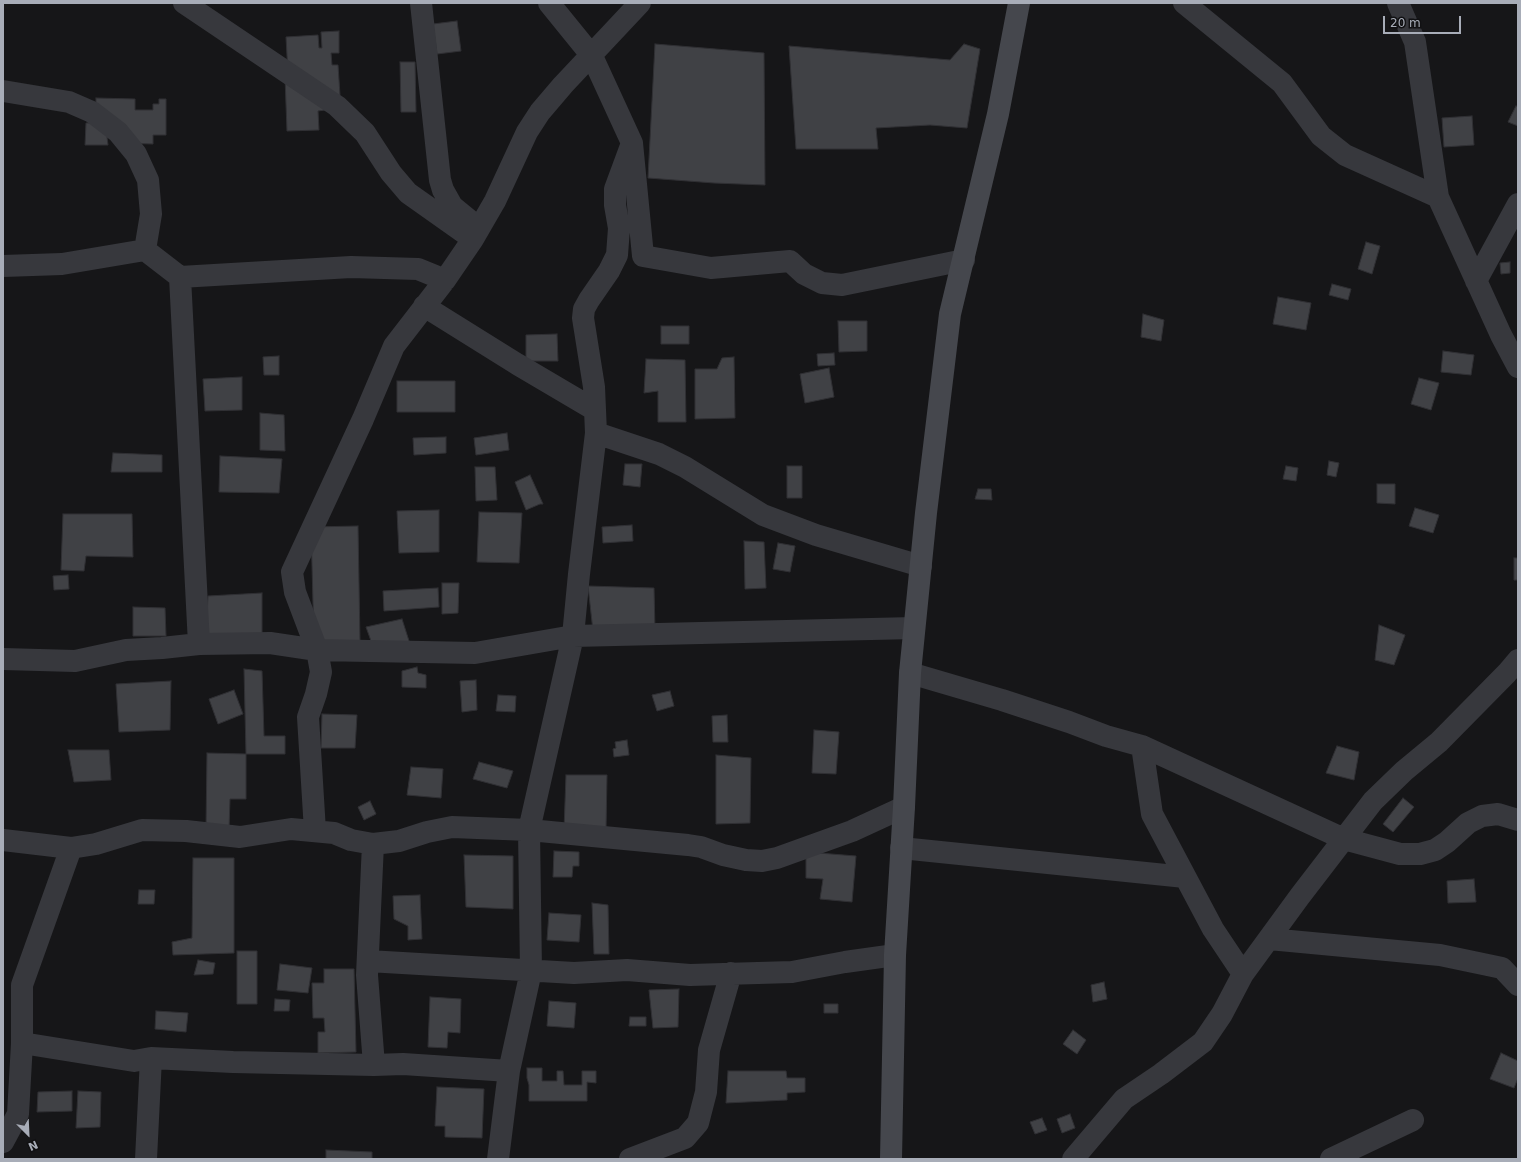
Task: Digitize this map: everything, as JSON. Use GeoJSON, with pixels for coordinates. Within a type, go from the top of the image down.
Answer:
{"type":"FeatureCollection","features":[{"type":"Feature","properties":{"kind":"main road"},"geometry":{"type":"LineString","coordinates":[[891,1159],[895,955],[910,673],[914,628],[950,314],[998,114],[1019,3]]}},
{"type":"Feature","properties":{"kind":"street"},"geometry":{"type":"LineString","coordinates":[[184,3],[337,106],[365,133],[391,173],[408,193],[476,234]]}},
{"type":"Feature","properties":{"kind":"street"},"geometry":{"type":"LineString","coordinates":[[421,3],[440,180],[443,190],[452,206],[476,234]]}},
{"type":"Feature","properties":{"kind":"street"},"geometry":{"type":"LineString","coordinates":[[549,3],[592,56],[632,144],[643,256],[711,268],[790,261],[804,274],[822,283],[842,285],[964,260]]}},
{"type":"Feature","properties":{"kind":"street"},"geometry":{"type":"LineString","coordinates":[[315,831],[308,717],[316,694],[321,672],[317,650],[295,592],[292,572],[363,419],[394,346],[445,280],[476,234],[495,201],[527,132],[540,112],[640,3]]}},
{"type":"Feature","properties":{"kind":"street"},"geometry":{"type":"LineString","coordinates":[[1184,3],[1282,83],[1321,136],[1345,156],[1438,197]]}},
{"type":"Feature","properties":{"kind":"street"},"geometry":{"type":"LineString","coordinates":[[1398,3],[1415,42],[1438,197],[1501,335],[1518,367]]}},
{"type":"Feature","properties":{"kind":"street"},"geometry":{"type":"LineString","coordinates":[[3,91],[69,102],[92,112],[118,132],[136,154],[148,180],[151,214],[145,250]]}},
{"type":"Feature","properties":{"kind":"street"},"geometry":{"type":"LineString","coordinates":[[498,1159],[509,1071],[531,971],[529,830],[573,636],[596,433],[594,387],[583,318],[584,309],[588,300],[609,272],[617,255],[619,228],[615,205],[615,189],[632,144]]}},
{"type":"Feature","properties":{"kind":"street"},"geometry":{"type":"LineString","coordinates":[[1476,281],[1518,204]]}},
{"type":"Feature","properties":{"kind":"street"},"geometry":{"type":"LineString","coordinates":[[3,266],[62,264],[145,250],[180,277],[351,268],[418,269],[445,280]]}},
{"type":"Feature","properties":{"kind":"street"},"geometry":{"type":"LineString","coordinates":[[180,277],[199,644]]}},
{"type":"Feature","properties":{"kind":"street"},"geometry":{"type":"LineString","coordinates":[[424,306],[517,364],[595,410]]}},
{"type":"Feature","properties":{"kind":"street"},"geometry":{"type":"LineString","coordinates":[[596,433],[659,454],[685,467],[763,515],[816,535],[921,566]]}},
{"type":"Feature","properties":{"kind":"street"},"geometry":{"type":"LineString","coordinates":[[3,659],[76,661],[126,650],[199,644],[270,643],[317,650],[475,653],[573,636],[914,628]]}},
{"type":"Feature","properties":{"kind":"street"},"geometry":{"type":"LineString","coordinates":[[1073,1159],[1124,1099],[1161,1074],[1202,1042],[1222,1014],[1243,974],[1300,896],[1373,801],[1404,771],[1439,742],[1518,660]]}},
{"type":"Feature","properties":{"kind":"street"},"geometry":{"type":"LineString","coordinates":[[910,673],[1002,700],[1106,736],[1142,746],[1344,839],[1400,854],[1420,854],[1435,850],[1447,842],[1468,823],[1482,816],[1498,814],[1518,820]]}},
{"type":"Feature","properties":{"kind":"street"},"geometry":{"type":"LineString","coordinates":[[1142,746],[1152,814],[1214,929],[1243,974]]}},
{"type":"Feature","properties":{"kind":"street"},"geometry":{"type":"LineString","coordinates":[[3,840],[71,848],[96,844],[142,830],[186,831],[240,837],[291,829],[334,833],[351,840],[373,844],[399,841],[426,832],[452,827],[529,830],[695,846],[723,855],[746,860],[762,861],[777,858],[852,831],[904,807]]}},
{"type":"Feature","properties":{"kind":"street"},"geometry":{"type":"LineString","coordinates":[[373,844],[367,975],[374,1065]]}},
{"type":"Feature","properties":{"kind":"street"},"geometry":{"type":"LineString","coordinates":[[3,1142],[18,1114],[22,1043],[22,985],[71,848]]}},
{"type":"Feature","properties":{"kind":"street"},"geometry":{"type":"LineString","coordinates":[[901,848],[1185,877]]}},
{"type":"Feature","properties":{"kind":"street"},"geometry":{"type":"LineString","coordinates":[[1269,938],[1440,955],[1502,968],[1518,985]]}},
{"type":"Feature","properties":{"kind":"street"},"geometry":{"type":"LineString","coordinates":[[368,961],[574,973],[627,970],[690,975],[792,972],[845,962],[895,955]]}},
{"type":"Feature","properties":{"kind":"street"},"geometry":{"type":"LineString","coordinates":[[630,1159],[685,1138],[698,1123],[706,1092],[709,1050],[731,973]]}},
{"type":"Feature","properties":{"kind":"street"},"geometry":{"type":"LineString","coordinates":[[22,1043],[134,1060],[151,1058],[233,1062],[374,1065],[403,1064],[509,1071]]}},
{"type":"Feature","properties":{"kind":"street"},"geometry":{"type":"LineString","coordinates":[[146,1159],[151,1058]]}},
{"type":"Feature","properties":{"kind":"street"},"geometry":{"type":"LineString","coordinates":[[1331,1159],[1413,1120]]}},
{"type":"Feature","properties":{"kind":"building"},"geometry":{"type":"Polygon","coordinates":[[[457,21],[461,51],[437,54],[433,24],[457,21]]]}},
{"type":"Feature","properties":{"kind":"building"},"geometry":{"type":"Polygon","coordinates":[[[339,31],[339,53],[331,53],[332,65],[338,65],[340,95],[325,110],[318,111],[319,130],[287,131],[285,77],[288,74],[286,37],[318,35],[319,48],[322,48],[321,32],[339,31]]]}},
{"type":"Feature","properties":{"kind":"building"},"geometry":{"type":"Polygon","coordinates":[[[655,44],[764,53],[765,185],[648,178],[655,44]]]}},
{"type":"Feature","properties":{"kind":"building"},"geometry":{"type":"Polygon","coordinates":[[[964,44],[980,49],[967,128],[930,125],[876,128],[878,149],[796,149],[789,46],[950,60],[964,44]]]}},
{"type":"Feature","properties":{"kind":"building"},"geometry":{"type":"Polygon","coordinates":[[[400,62],[415,62],[416,112],[401,112],[400,62]]]}},
{"type":"Feature","properties":{"kind":"building"},"geometry":{"type":"Polygon","coordinates":[[[96,98],[135,99],[135,110],[153,110],[153,104],[159,104],[159,99],[166,99],[166,135],[153,135],[153,144],[121,143],[107,137],[108,145],[85,145],[86,123],[100,123],[96,120],[96,98]]]}},
{"type":"Feature","properties":{"kind":"building"},"geometry":{"type":"Polygon","coordinates":[[[1516,106],[1518,107],[1518,126],[1508,122],[1516,106]]]}},
{"type":"Feature","properties":{"kind":"building"},"geometry":{"type":"Polygon","coordinates":[[[1472,116],[1474,145],[1444,147],[1442,118],[1472,116]]]}},
{"type":"Feature","properties":{"kind":"building"},"geometry":{"type":"Polygon","coordinates":[[[1366,242],[1380,246],[1372,274],[1358,269],[1366,242]]]}},
{"type":"Feature","properties":{"kind":"building"},"geometry":{"type":"Polygon","coordinates":[[[1510,262],[1510,273],[1501,274],[1500,263],[1510,262]]]}},
{"type":"Feature","properties":{"kind":"building"},"geometry":{"type":"Polygon","coordinates":[[[1332,284],[1351,289],[1348,300],[1329,295],[1332,284]]]}},
{"type":"Feature","properties":{"kind":"building"},"geometry":{"type":"Polygon","coordinates":[[[1278,297],[1311,303],[1306,330],[1273,324],[1278,297]]]}},
{"type":"Feature","properties":{"kind":"building"},"geometry":{"type":"Polygon","coordinates":[[[1143,314],[1164,320],[1161,341],[1141,337],[1143,314]]]}},
{"type":"Feature","properties":{"kind":"building"},"geometry":{"type":"Polygon","coordinates":[[[838,321],[867,321],[867,351],[839,352],[838,321]]]}},
{"type":"Feature","properties":{"kind":"building"},"geometry":{"type":"Polygon","coordinates":[[[661,326],[689,326],[689,344],[661,344],[661,326]]]}},
{"type":"Feature","properties":{"kind":"building"},"geometry":{"type":"Polygon","coordinates":[[[557,334],[558,361],[526,361],[526,335],[557,334]]]}},
{"type":"Feature","properties":{"kind":"building"},"geometry":{"type":"Polygon","coordinates":[[[1443,351],[1474,355],[1471,375],[1441,372],[1443,351]]]}},
{"type":"Feature","properties":{"kind":"building"},"geometry":{"type":"Polygon","coordinates":[[[834,353],[835,365],[818,366],[817,354],[834,353]]]}},
{"type":"Feature","properties":{"kind":"building"},"geometry":{"type":"Polygon","coordinates":[[[279,356],[279,375],[264,375],[263,357],[279,356]]]}},
{"type":"Feature","properties":{"kind":"building"},"geometry":{"type":"Polygon","coordinates":[[[734,357],[735,418],[695,419],[695,369],[717,369],[722,358],[734,357]]]}},
{"type":"Feature","properties":{"kind":"building"},"geometry":{"type":"Polygon","coordinates":[[[646,359],[685,360],[686,422],[658,422],[658,391],[644,393],[646,359]]]}},
{"type":"Feature","properties":{"kind":"building"},"geometry":{"type":"Polygon","coordinates":[[[829,368],[834,397],[805,403],[800,374],[829,368]]]}},
{"type":"Feature","properties":{"kind":"building"},"geometry":{"type":"Polygon","coordinates":[[[242,377],[242,410],[205,411],[203,379],[242,377]]]}},
{"type":"Feature","properties":{"kind":"building"},"geometry":{"type":"Polygon","coordinates":[[[1419,378],[1439,383],[1431,410],[1411,404],[1419,378]]]}},
{"type":"Feature","properties":{"kind":"building"},"geometry":{"type":"Polygon","coordinates":[[[397,381],[455,381],[455,412],[397,412],[397,381]]]}},
{"type":"Feature","properties":{"kind":"building"},"geometry":{"type":"Polygon","coordinates":[[[260,413],[284,415],[285,451],[260,450],[260,413]]]}},
{"type":"Feature","properties":{"kind":"building"},"geometry":{"type":"Polygon","coordinates":[[[507,433],[509,450],[476,455],[474,438],[507,433]]]}},
{"type":"Feature","properties":{"kind":"building"},"geometry":{"type":"Polygon","coordinates":[[[446,437],[446,453],[414,455],[413,438],[446,437]]]}},
{"type":"Feature","properties":{"kind":"building"},"geometry":{"type":"Polygon","coordinates":[[[113,453],[162,455],[162,472],[111,472],[113,453]]]}},
{"type":"Feature","properties":{"kind":"building"},"geometry":{"type":"Polygon","coordinates":[[[220,456],[282,459],[279,493],[219,492],[220,456]]]}},
{"type":"Feature","properties":{"kind":"building"},"geometry":{"type":"Polygon","coordinates":[[[1329,461],[1339,463],[1336,477],[1327,475],[1329,461]]]}},
{"type":"Feature","properties":{"kind":"building"},"geometry":{"type":"Polygon","coordinates":[[[625,464],[642,464],[640,487],[623,485],[625,464]]]}},
{"type":"Feature","properties":{"kind":"building"},"geometry":{"type":"Polygon","coordinates":[[[787,466],[802,466],[802,498],[787,498],[787,466]]]}},
{"type":"Feature","properties":{"kind":"building"},"geometry":{"type":"Polygon","coordinates":[[[1286,466],[1298,468],[1296,481],[1283,479],[1286,466]]]}},
{"type":"Feature","properties":{"kind":"building"},"geometry":{"type":"Polygon","coordinates":[[[475,467],[495,467],[497,500],[476,501],[475,467]]]}},
{"type":"Feature","properties":{"kind":"building"},"geometry":{"type":"Polygon","coordinates":[[[530,475],[543,504],[526,510],[515,482],[530,475]]]}},
{"type":"Feature","properties":{"kind":"building"},"geometry":{"type":"Polygon","coordinates":[[[1377,484],[1395,484],[1395,504],[1377,503],[1377,484]]]}},
{"type":"Feature","properties":{"kind":"building"},"geometry":{"type":"Polygon","coordinates":[[[978,489],[991,489],[992,500],[975,499],[978,489]]]}},
{"type":"Feature","properties":{"kind":"building"},"geometry":{"type":"Polygon","coordinates":[[[1415,508],[1439,515],[1433,533],[1409,526],[1415,508]]]}},
{"type":"Feature","properties":{"kind":"building"},"geometry":{"type":"Polygon","coordinates":[[[439,510],[439,552],[399,553],[397,511],[439,510]]]}},
{"type":"Feature","properties":{"kind":"building"},"geometry":{"type":"Polygon","coordinates":[[[479,512],[522,513],[519,563],[477,562],[479,512]]]}},
{"type":"Feature","properties":{"kind":"building"},"geometry":{"type":"Polygon","coordinates":[[[63,514],[132,514],[133,557],[86,556],[84,571],[61,570],[63,514]]]}},
{"type":"Feature","properties":{"kind":"building"},"geometry":{"type":"Polygon","coordinates":[[[632,525],[633,541],[603,543],[602,527],[632,525]]]}},
{"type":"Feature","properties":{"kind":"building"},"geometry":{"type":"Polygon","coordinates":[[[358,526],[360,641],[314,641],[311,527],[358,526]]]}},
{"type":"Feature","properties":{"kind":"building"},"geometry":{"type":"Polygon","coordinates":[[[744,541],[764,542],[766,588],[745,589],[744,541]]]}},
{"type":"Feature","properties":{"kind":"building"},"geometry":{"type":"Polygon","coordinates":[[[778,543],[795,546],[790,572],[773,569],[778,543]]]}},
{"type":"Feature","properties":{"kind":"building"},"geometry":{"type":"Polygon","coordinates":[[[1514,558],[1518,558],[1518,580],[1514,580],[1514,558]]]}},
{"type":"Feature","properties":{"kind":"building"},"geometry":{"type":"Polygon","coordinates":[[[68,575],[69,589],[54,590],[53,576],[68,575]]]}},
{"type":"Feature","properties":{"kind":"building"},"geometry":{"type":"Polygon","coordinates":[[[442,583],[459,583],[458,613],[442,614],[442,583]]]}},
{"type":"Feature","properties":{"kind":"building"},"geometry":{"type":"Polygon","coordinates":[[[588,586],[654,588],[655,630],[593,631],[588,586]]]}},
{"type":"Feature","properties":{"kind":"building"},"geometry":{"type":"Polygon","coordinates":[[[438,588],[439,607],[384,611],[383,591],[438,588]]]}},
{"type":"Feature","properties":{"kind":"building"},"geometry":{"type":"Polygon","coordinates":[[[262,593],[262,634],[206,636],[208,596],[262,593]]]}},
{"type":"Feature","properties":{"kind":"building"},"geometry":{"type":"Polygon","coordinates":[[[133,607],[165,608],[166,636],[133,636],[133,607]]]}},
{"type":"Feature","properties":{"kind":"building"},"geometry":{"type":"Polygon","coordinates":[[[402,619],[410,644],[375,652],[366,627],[402,619]]]}},
{"type":"Feature","properties":{"kind":"building"},"geometry":{"type":"Polygon","coordinates":[[[1379,625],[1405,635],[1394,665],[1375,660],[1379,625]]]}},
{"type":"Feature","properties":{"kind":"building"},"geometry":{"type":"Polygon","coordinates":[[[417,667],[418,673],[426,675],[426,688],[402,687],[402,671],[417,667]]]}},
{"type":"Feature","properties":{"kind":"building"},"geometry":{"type":"Polygon","coordinates":[[[244,669],[262,671],[264,736],[285,736],[285,754],[246,754],[244,669]]]}},
{"type":"Feature","properties":{"kind":"building"},"geometry":{"type":"Polygon","coordinates":[[[476,680],[477,710],[462,712],[460,681],[476,680]]]}},
{"type":"Feature","properties":{"kind":"building"},"geometry":{"type":"Polygon","coordinates":[[[171,681],[170,730],[119,732],[116,684],[171,681]]]}},
{"type":"Feature","properties":{"kind":"building"},"geometry":{"type":"Polygon","coordinates":[[[234,690],[243,714],[218,724],[209,699],[234,690]]]}},
{"type":"Feature","properties":{"kind":"building"},"geometry":{"type":"Polygon","coordinates":[[[670,691],[674,706],[657,711],[652,695],[670,691]]]}},
{"type":"Feature","properties":{"kind":"building"},"geometry":{"type":"Polygon","coordinates":[[[498,695],[516,696],[515,712],[496,711],[498,695]]]}},
{"type":"Feature","properties":{"kind":"building"},"geometry":{"type":"Polygon","coordinates":[[[322,714],[357,715],[355,748],[321,748],[322,714]]]}},
{"type":"Feature","properties":{"kind":"building"},"geometry":{"type":"Polygon","coordinates":[[[727,715],[728,742],[713,742],[712,716],[727,715]]]}},
{"type":"Feature","properties":{"kind":"building"},"geometry":{"type":"Polygon","coordinates":[[[814,730],[839,732],[836,774],[812,773],[814,730]]]}},
{"type":"Feature","properties":{"kind":"building"},"geometry":{"type":"Polygon","coordinates":[[[627,740],[629,755],[614,757],[613,749],[616,748],[615,742],[627,740]]]}},
{"type":"Feature","properties":{"kind":"building"},"geometry":{"type":"Polygon","coordinates":[[[1337,746],[1359,752],[1354,780],[1326,773],[1337,746]]]}},
{"type":"Feature","properties":{"kind":"building"},"geometry":{"type":"Polygon","coordinates":[[[68,750],[109,750],[111,780],[74,782],[68,750]]]}},
{"type":"Feature","properties":{"kind":"building"},"geometry":{"type":"Polygon","coordinates":[[[207,753],[246,754],[246,799],[230,799],[229,829],[206,829],[207,753]]]}},
{"type":"Feature","properties":{"kind":"building"},"geometry":{"type":"Polygon","coordinates":[[[716,755],[751,758],[750,823],[716,824],[716,755]]]}},
{"type":"Feature","properties":{"kind":"building"},"geometry":{"type":"Polygon","coordinates":[[[479,762],[513,771],[507,788],[473,779],[479,762]]]}},
{"type":"Feature","properties":{"kind":"building"},"geometry":{"type":"Polygon","coordinates":[[[411,767],[443,769],[441,798],[407,795],[411,767]]]}},
{"type":"Feature","properties":{"kind":"building"},"geometry":{"type":"Polygon","coordinates":[[[566,775],[607,775],[606,829],[564,830],[566,775]]]}},
{"type":"Feature","properties":{"kind":"building"},"geometry":{"type":"Polygon","coordinates":[[[1403,798],[1414,807],[1393,832],[1383,824],[1403,798]]]}},
{"type":"Feature","properties":{"kind":"building"},"geometry":{"type":"Polygon","coordinates":[[[370,801],[376,814],[364,820],[358,807],[370,801]]]}},
{"type":"Feature","properties":{"kind":"building"},"geometry":{"type":"Polygon","coordinates":[[[554,851],[579,852],[579,866],[573,866],[572,877],[553,877],[554,851]]]}},
{"type":"Feature","properties":{"kind":"building"},"geometry":{"type":"Polygon","coordinates":[[[806,852],[856,856],[852,902],[820,899],[823,879],[806,878],[806,852]]]}},
{"type":"Feature","properties":{"kind":"building"},"geometry":{"type":"Polygon","coordinates":[[[464,855],[513,856],[513,909],[466,907],[464,855]]]}},
{"type":"Feature","properties":{"kind":"building"},"geometry":{"type":"Polygon","coordinates":[[[193,858],[234,858],[234,953],[173,955],[172,942],[192,938],[193,858]]]}},
{"type":"Feature","properties":{"kind":"building"},"geometry":{"type":"Polygon","coordinates":[[[1474,879],[1476,902],[1448,903],[1447,881],[1474,879]]]}},
{"type":"Feature","properties":{"kind":"building"},"geometry":{"type":"Polygon","coordinates":[[[139,890],[155,890],[154,904],[138,904],[139,890]]]}},
{"type":"Feature","properties":{"kind":"building"},"geometry":{"type":"Polygon","coordinates":[[[420,895],[422,939],[408,940],[408,926],[394,919],[393,896],[420,895]]]}},
{"type":"Feature","properties":{"kind":"building"},"geometry":{"type":"Polygon","coordinates":[[[592,903],[608,905],[609,954],[594,954],[592,903]]]}},
{"type":"Feature","properties":{"kind":"building"},"geometry":{"type":"Polygon","coordinates":[[[549,913],[581,915],[579,942],[547,940],[549,913]]]}},
{"type":"Feature","properties":{"kind":"building"},"geometry":{"type":"Polygon","coordinates":[[[237,951],[257,951],[257,1004],[237,1004],[237,951]]]}},
{"type":"Feature","properties":{"kind":"building"},"geometry":{"type":"Polygon","coordinates":[[[198,960],[215,963],[213,974],[194,975],[198,960]]]}},
{"type":"Feature","properties":{"kind":"building"},"geometry":{"type":"Polygon","coordinates":[[[280,964],[312,968],[308,993],[277,990],[280,964]]]}},
{"type":"Feature","properties":{"kind":"building"},"geometry":{"type":"Polygon","coordinates":[[[324,969],[354,969],[356,1052],[318,1053],[318,1032],[325,1032],[324,1018],[313,1018],[312,983],[324,983],[324,969]]]}},
{"type":"Feature","properties":{"kind":"building"},"geometry":{"type":"Polygon","coordinates":[[[1104,982],[1107,999],[1093,1002],[1091,985],[1104,982]]]}},
{"type":"Feature","properties":{"kind":"building"},"geometry":{"type":"Polygon","coordinates":[[[679,989],[678,1027],[653,1028],[649,990],[679,989]]]}},
{"type":"Feature","properties":{"kind":"building"},"geometry":{"type":"Polygon","coordinates":[[[430,997],[461,999],[460,1033],[448,1032],[447,1048],[428,1047],[430,997]]]}},
{"type":"Feature","properties":{"kind":"building"},"geometry":{"type":"Polygon","coordinates":[[[275,999],[290,1000],[289,1011],[274,1011],[275,999]]]}},
{"type":"Feature","properties":{"kind":"building"},"geometry":{"type":"Polygon","coordinates":[[[549,1001],[576,1003],[574,1028],[547,1026],[549,1001]]]}},
{"type":"Feature","properties":{"kind":"building"},"geometry":{"type":"Polygon","coordinates":[[[824,1004],[838,1004],[838,1013],[824,1013],[824,1004]]]}},
{"type":"Feature","properties":{"kind":"building"},"geometry":{"type":"Polygon","coordinates":[[[156,1011],[188,1013],[186,1032],[155,1029],[156,1011]]]}},
{"type":"Feature","properties":{"kind":"building"},"geometry":{"type":"Polygon","coordinates":[[[630,1017],[646,1017],[646,1026],[629,1026],[630,1017]]]}},
{"type":"Feature","properties":{"kind":"building"},"geometry":{"type":"Polygon","coordinates":[[[1073,1030],[1086,1040],[1077,1054],[1063,1044],[1073,1030]]]}},
{"type":"Feature","properties":{"kind":"building"},"geometry":{"type":"Polygon","coordinates":[[[1501,1053],[1518,1061],[1518,1078],[1514,1088],[1490,1079],[1501,1053]]]}},
{"type":"Feature","properties":{"kind":"building"},"geometry":{"type":"Polygon","coordinates":[[[527,1068],[542,1068],[542,1081],[557,1081],[557,1071],[563,1071],[564,1085],[582,1085],[582,1071],[596,1071],[596,1083],[587,1082],[587,1101],[529,1101],[527,1068]]]}},
{"type":"Feature","properties":{"kind":"building"},"geometry":{"type":"Polygon","coordinates":[[[728,1071],[786,1071],[787,1078],[805,1078],[805,1092],[787,1093],[787,1100],[726,1103],[728,1071]]]}},
{"type":"Feature","properties":{"kind":"building"},"geometry":{"type":"Polygon","coordinates":[[[437,1087],[484,1089],[482,1138],[445,1137],[445,1126],[435,1126],[437,1087]]]}},
{"type":"Feature","properties":{"kind":"building"},"geometry":{"type":"Polygon","coordinates":[[[72,1091],[72,1111],[37,1112],[38,1092],[72,1091]]]}},
{"type":"Feature","properties":{"kind":"building"},"geometry":{"type":"Polygon","coordinates":[[[78,1091],[101,1092],[100,1127],[76,1128],[78,1091]]]}},
{"type":"Feature","properties":{"kind":"building"},"geometry":{"type":"Polygon","coordinates":[[[1070,1114],[1075,1128],[1062,1133],[1057,1119],[1070,1114]]]}},
{"type":"Feature","properties":{"kind":"building"},"geometry":{"type":"Polygon","coordinates":[[[1042,1118],[1047,1130],[1035,1134],[1030,1122],[1042,1118]]]}},
{"type":"Feature","properties":{"kind":"building"},"geometry":{"type":"Polygon","coordinates":[[[326,1150],[372,1152],[372,1159],[326,1159],[326,1150]]]}}]}
